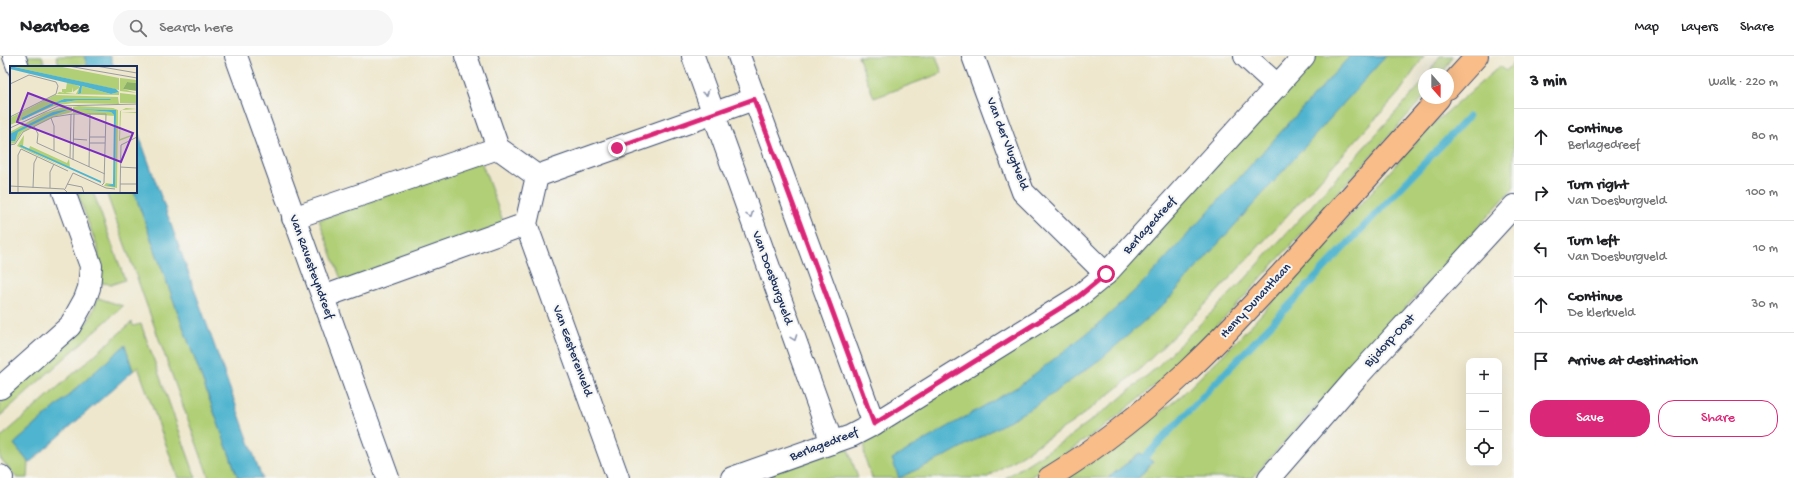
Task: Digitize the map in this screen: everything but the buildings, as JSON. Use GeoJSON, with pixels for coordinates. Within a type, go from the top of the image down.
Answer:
{"type":"FeatureCollection","features":[{"type":"Feature","properties":{"kind":"main road"},"geometry":{"type":"LineString","coordinates":[[1454,81],[1476,56]]}},
{"type":"Feature","properties":{"kind":"main road","name":"Henry Dunantlaan"},"geometry":{"type":"LineString","coordinates":[[1049,478],[1127,425],[1199,362],[1263,294],[1434,104]]}},
{"type":"Feature","properties":{"kind":"street"},"geometry":{"type":"LineString","coordinates":[[14,56],[18,66]]}},
{"type":"Feature","properties":{"kind":"street","name":"Van Ravesteyndreef"},"geometry":{"type":"LineString","coordinates":[[236,56],[293,218],[388,478]]}},
{"type":"Feature","properties":{"kind":"street"},"geometry":{"type":"LineString","coordinates":[[466,56],[498,148],[537,176]]}},
{"type":"Feature","properties":{"kind":"street","name":"Van Doesburgveld"},"geometry":{"type":"LineString","coordinates":[[693,56],[832,443]]}},
{"type":"Feature","properties":{"kind":"street"},"geometry":{"type":"LineString","coordinates":[[739,56],[874,424]]}},
{"type":"Feature","properties":{"kind":"street","name":"Van der Vlugtveld"},"geometry":{"type":"LineString","coordinates":[[973,56],[1023,192],[1106,274]]}},
{"type":"Feature","properties":{"kind":"street"},"geometry":{"type":"LineString","coordinates":[[1244,56],[1278,86]]}},
{"type":"Feature","properties":{"kind":"street","name":"Berlagedreef"},"geometry":{"type":"LineString","coordinates":[[732,478],[851,436],[874,424],[1078,297],[1106,274],[1304,56]]}},
{"type":"Feature","properties":{"kind":"street"},"geometry":{"type":"LineString","coordinates":[[537,176],[754,99]]}},
{"type":"Feature","properties":{"kind":"street"},"geometry":{"type":"LineString","coordinates":[[293,218],[498,148]]}},
{"type":"Feature","properties":{"kind":"street"},"geometry":{"type":"LineString","coordinates":[[323,297],[526,224],[537,176]]}},
{"type":"Feature","properties":{"kind":"street"},"geometry":{"type":"LineString","coordinates":[[0,388],[70,326],[85,299],[89,288],[91,266],[64,193]]}},
{"type":"Feature","properties":{"kind":"street","name":"Bijdorp-Oost"},"geometry":{"type":"LineString","coordinates":[[1269,478],[1356,378],[1514,206]]}},
{"type":"Feature","properties":{"kind":"street","name":"Van Eesterenveld"},"geometry":{"type":"LineString","coordinates":[[526,224],[618,478]]}},
{"type":"Feature","properties":{"kind":"green space"},"geometry":{"type":"Polygon","coordinates":[[[26,56],[42,56],[46,66],[30,66],[26,56]]]}},
{"type":"Feature","properties":{"kind":"green space"},"geometry":{"type":"Polygon","coordinates":[[[56,56],[84,56],[88,66],[60,66],[56,56]]]}},
{"type":"Feature","properties":{"kind":"green space"},"geometry":{"type":"Polygon","coordinates":[[[858,56],[936,56],[942,73],[874,98],[858,56]]]}},
{"type":"Feature","properties":{"kind":"green space"},"geometry":{"type":"Polygon","coordinates":[[[1313,56],[1424,56],[1399,93],[1208,302],[1142,367],[1115,390],[1073,422],[986,478],[872,478],[864,454],[867,440],[1083,303],[1313,56]]]}},
{"type":"Feature","properties":{"kind":"green space"},"geometry":{"type":"Polygon","coordinates":[[[1440,56],[1453,56],[1446,68],[1432,68],[1440,56]]]}},
{"type":"Feature","properties":{"kind":"green space"},"geometry":{"type":"Polygon","coordinates":[[[1514,62],[1514,187],[1252,478],[1138,478],[1153,462],[1140,453],[1108,478],[1066,478],[1128,439],[1182,395],[1237,341],[1431,126],[1500,66],[1506,71],[1514,62]]]}},
{"type":"Feature","properties":{"kind":"green space"},"geometry":{"type":"Polygon","coordinates":[[[1418,88],[1418,104],[1235,307],[1170,373],[1104,427],[1029,478],[1005,478],[1065,440],[1117,401],[1156,368],[1246,278],[1418,88]]]}},
{"type":"Feature","properties":{"kind":"green space"},"geometry":{"type":"Polygon","coordinates":[[[481,161],[504,224],[342,282],[319,220],[481,161]]]}},
{"type":"Feature","properties":{"kind":"green space"},"geometry":{"type":"Polygon","coordinates":[[[77,193],[93,193],[125,280],[113,284],[101,283],[98,249],[77,193]]]}},
{"type":"Feature","properties":{"kind":"green space"},"geometry":{"type":"Polygon","coordinates":[[[106,193],[134,193],[238,478],[209,478],[106,193]]]}},
{"type":"Feature","properties":{"kind":"green space"},"geometry":{"type":"Polygon","coordinates":[[[98,298],[123,306],[0,416],[0,403],[78,334],[89,320],[98,298]]]}},
{"type":"Feature","properties":{"kind":"green space"},"geometry":{"type":"Polygon","coordinates":[[[132,322],[133,326],[141,324],[196,478],[178,478],[138,367],[133,371],[125,346],[14,444],[29,463],[28,478],[17,478],[0,458],[0,438],[132,322]]]}},
{"type":"Feature","properties":{"kind":"green space"},"geometry":{"type":"Polygon","coordinates":[[[837,449],[848,449],[858,478],[756,478],[837,449]]]}},
{"type":"Feature","properties":{"kind":"water"},"geometry":{"type":"Polygon","coordinates":[[[84,56],[110,56],[114,66],[88,66],[84,56]]]}},
{"type":"Feature","properties":{"kind":"water"},"geometry":{"type":"Polygon","coordinates":[[[1350,56],[1386,56],[1166,302],[1102,358],[1040,403],[944,457],[899,478],[892,459],[1019,386],[1099,324],[1147,279],[1350,56]]]}},
{"type":"Feature","properties":{"kind":"water"},"geometry":{"type":"Polygon","coordinates":[[[137,130],[262,478],[238,478],[134,193],[137,193],[137,130]]]}},
{"type":"Feature","properties":{"kind":"water"},"geometry":{"type":"Polygon","coordinates":[[[125,345],[133,371],[29,463],[14,444],[125,345]]]}},
{"type":"Feature","properties":{"kind":"water"},"geometry":{"type":"Polygon","coordinates":[[[1140,453],[1153,462],[1138,478],[1108,478],[1140,453]]]}},
{"type":"Feature","properties":{"kind":"waterway"},"geometry":{"type":"LineString","coordinates":[[1145,457],[1468,117]]}},
{"type":"Feature","properties":{"kind":"route"},"geometry":{"type":"LineString","coordinates":[[617,148],[754,99],[874,424],[1078,297],[1106,274]]}}]}
